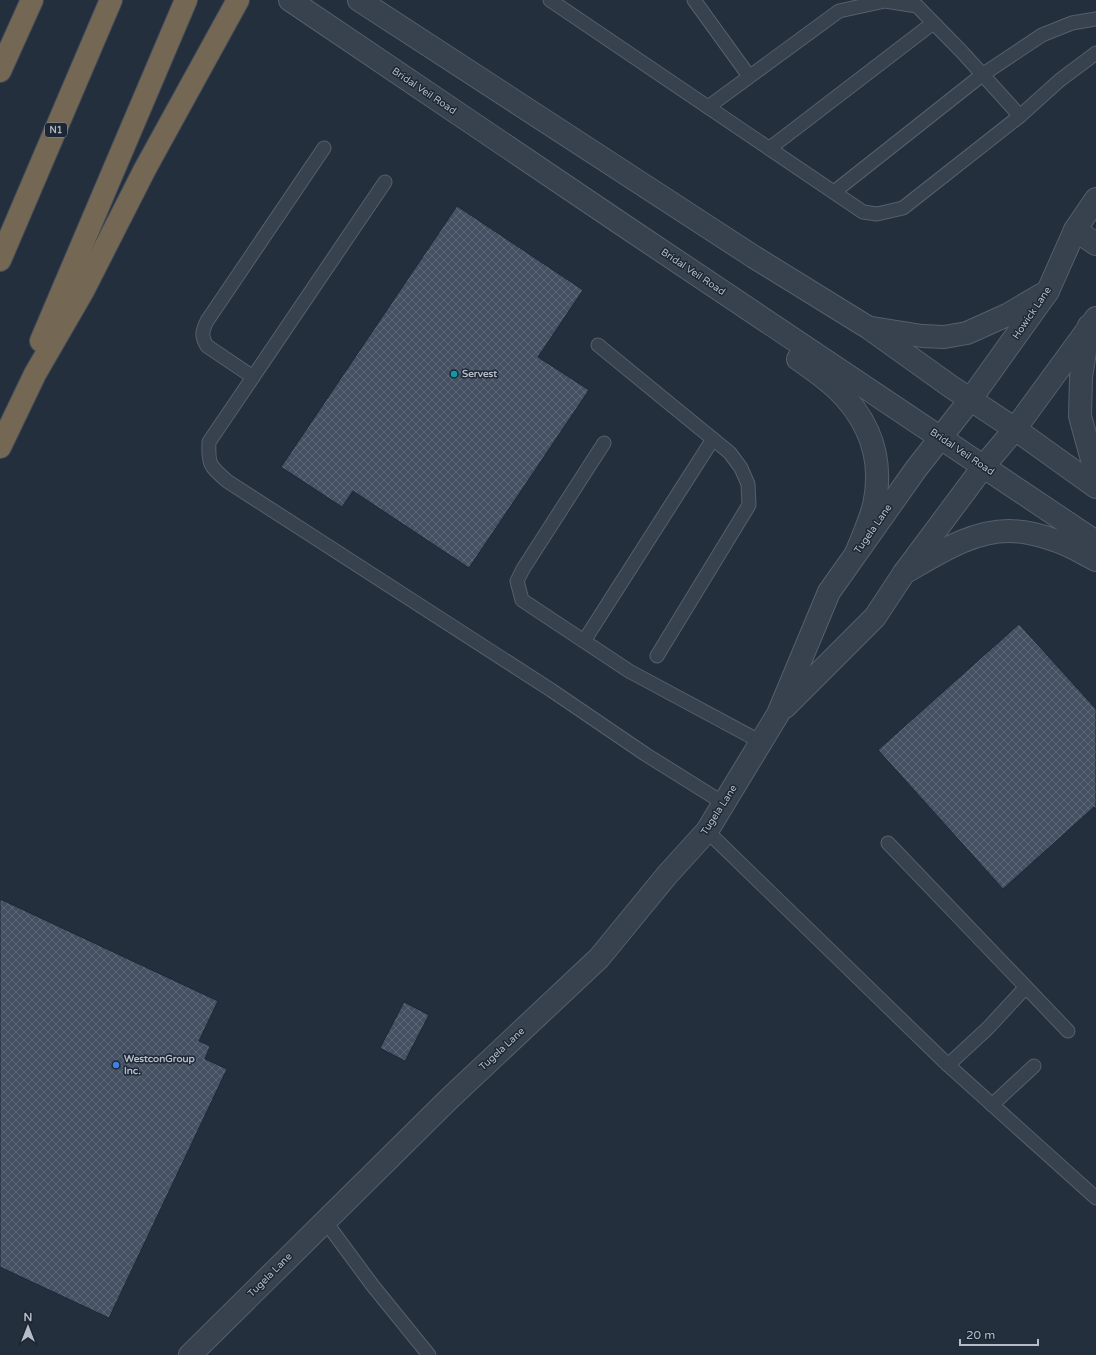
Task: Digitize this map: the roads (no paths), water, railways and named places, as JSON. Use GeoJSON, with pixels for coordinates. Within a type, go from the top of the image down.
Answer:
{"type":"FeatureCollection","features":[{"type":"Feature","properties":{"kind":"highway"},"geometry":{"type":"LineString","coordinates":[[0,71],[32,0]]}},
{"type":"Feature","properties":{"kind":"highway","name":"N1"},"geometry":{"type":"LineString","coordinates":[[0,260],[111,0]]}},
{"type":"Feature","properties":{"kind":"highway"},"geometry":{"type":"LineString","coordinates":[[0,438],[186,0]]}},
{"type":"Feature","properties":{"kind":"highway"},"geometry":{"type":"LineString","coordinates":[[0,447],[35,374],[83,291],[145,169],[238,0]]}},
{"type":"Feature","properties":{"kind":"street","name":"Bridal Veil Road"},"geometry":{"type":"LineString","coordinates":[[290,0],[1096,542]]}},
{"type":"Feature","properties":{"kind":"street"},"geometry":{"type":"LineString","coordinates":[[363,2],[747,252],[869,328],[1096,487]]}},
{"type":"Feature","properties":{"kind":"street","name":"Howick Lane"},"geometry":{"type":"LineString","coordinates":[[940,438],[970,400],[1048,291],[1075,230],[1096,199]]}},
{"type":"Feature","properties":{"kind":"street"},"geometry":{"type":"LineString","coordinates":[[629,229],[836,388],[859,413],[870,435],[876,458],[877,485],[874,506],[857,551]]}},
{"type":"Feature","properties":{"kind":"street"},"geometry":{"type":"LineString","coordinates":[[1075,230],[1096,244]]}},
{"type":"Feature","properties":{"kind":"street"},"geometry":{"type":"LineString","coordinates":[[869,328],[922,336],[944,337],[967,333],[1007,315],[1048,291]]}},
{"type":"Feature","properties":{"kind":"street"},"geometry":{"type":"LineString","coordinates":[[1015,430],[1093,322]]}},
{"type":"Feature","properties":{"kind":"street"},"geometry":{"type":"LineString","coordinates":[[1093,322],[1081,377],[1080,416],[1096,474]]}},
{"type":"Feature","properties":{"kind":"street","name":"Tugela Lane"},"geometry":{"type":"LineString","coordinates":[[778,714],[875,617],[904,573],[983,467],[1015,430]]}},
{"type":"Feature","properties":{"kind":"street","name":"Tugela Lane"},"geometry":{"type":"LineString","coordinates":[[190,1355],[450,1098],[599,958],[667,875],[708,832],[778,714],[829,592],[916,469],[940,438]]}},
{"type":"Feature","properties":{"kind":"street"},"geometry":{"type":"LineString","coordinates":[[904,573],[944,550],[970,539],[987,534],[1009,531],[1055,540],[1096,560]]}},
{"type":"Feature","properties":{"kind":"lane"},"geometry":{"type":"LineString","coordinates":[[694,0],[749,76]]}},
{"type":"Feature","properties":{"kind":"lane"},"geometry":{"type":"LineString","coordinates":[[708,107],[839,11],[885,1],[917,6],[1020,116]]}},
{"type":"Feature","properties":{"kind":"lane"},"geometry":{"type":"LineString","coordinates":[[558,2],[708,107],[863,212],[877,214],[903,208],[1020,116],[1060,80],[1096,53]]}},
{"type":"Feature","properties":{"kind":"lane"},"geometry":{"type":"LineString","coordinates":[[834,192],[982,75],[1042,35],[1072,23],[1096,19]]}},
{"type":"Feature","properties":{"kind":"lane"},"geometry":{"type":"LineString","coordinates":[[770,148],[933,23]]}},
{"type":"Feature","properties":{"kind":"lane"},"geometry":{"type":"LineString","coordinates":[[253,377],[207,346],[203,340],[203,329],[324,148]]}},
{"type":"Feature","properties":{"kind":"lane"},"geometry":{"type":"LineString","coordinates":[[385,182],[209,442],[208,457],[213,469],[227,481],[551,690],[644,754],[725,804]]}},
{"type":"Feature","properties":{"kind":"lane"},"geometry":{"type":"LineString","coordinates":[[598,345],[730,453],[741,468],[748,484],[749,505],[657,656]]}},
{"type":"Feature","properties":{"kind":"lane"},"geometry":{"type":"LineString","coordinates":[[584,641],[712,439]]}},
{"type":"Feature","properties":{"kind":"lane"},"geometry":{"type":"LineString","coordinates":[[604,443],[527,562],[517,581],[522,600],[629,671],[762,742]]}},
{"type":"Feature","properties":{"kind":"lane"},"geometry":{"type":"LineString","coordinates":[[708,832],[948,1064],[1096,1198]]}},
{"type":"Feature","properties":{"kind":"lane"},"geometry":{"type":"LineString","coordinates":[[888,843],[1025,988],[1068,1031]]}},
{"type":"Feature","properties":{"kind":"lane"},"geometry":{"type":"LineString","coordinates":[[948,1064],[988,1028],[1025,988]]}},
{"type":"Feature","properties":{"kind":"lane"},"geometry":{"type":"LineString","coordinates":[[992,1105],[1034,1066]]}},
{"type":"Feature","properties":{"kind":"lane"},"geometry":{"type":"LineString","coordinates":[[325,1221],[373,1286],[429,1355]]}},
{"type":"Feature","properties":{"kind":"place","name":"Servest"},"geometry":{"type":"Point","coordinates":[454,374]}},
{"type":"Feature","properties":{"kind":"place","name":"WestconGroup Inc."},"geometry":{"type":"Point","coordinates":[116,1065]}}]}
